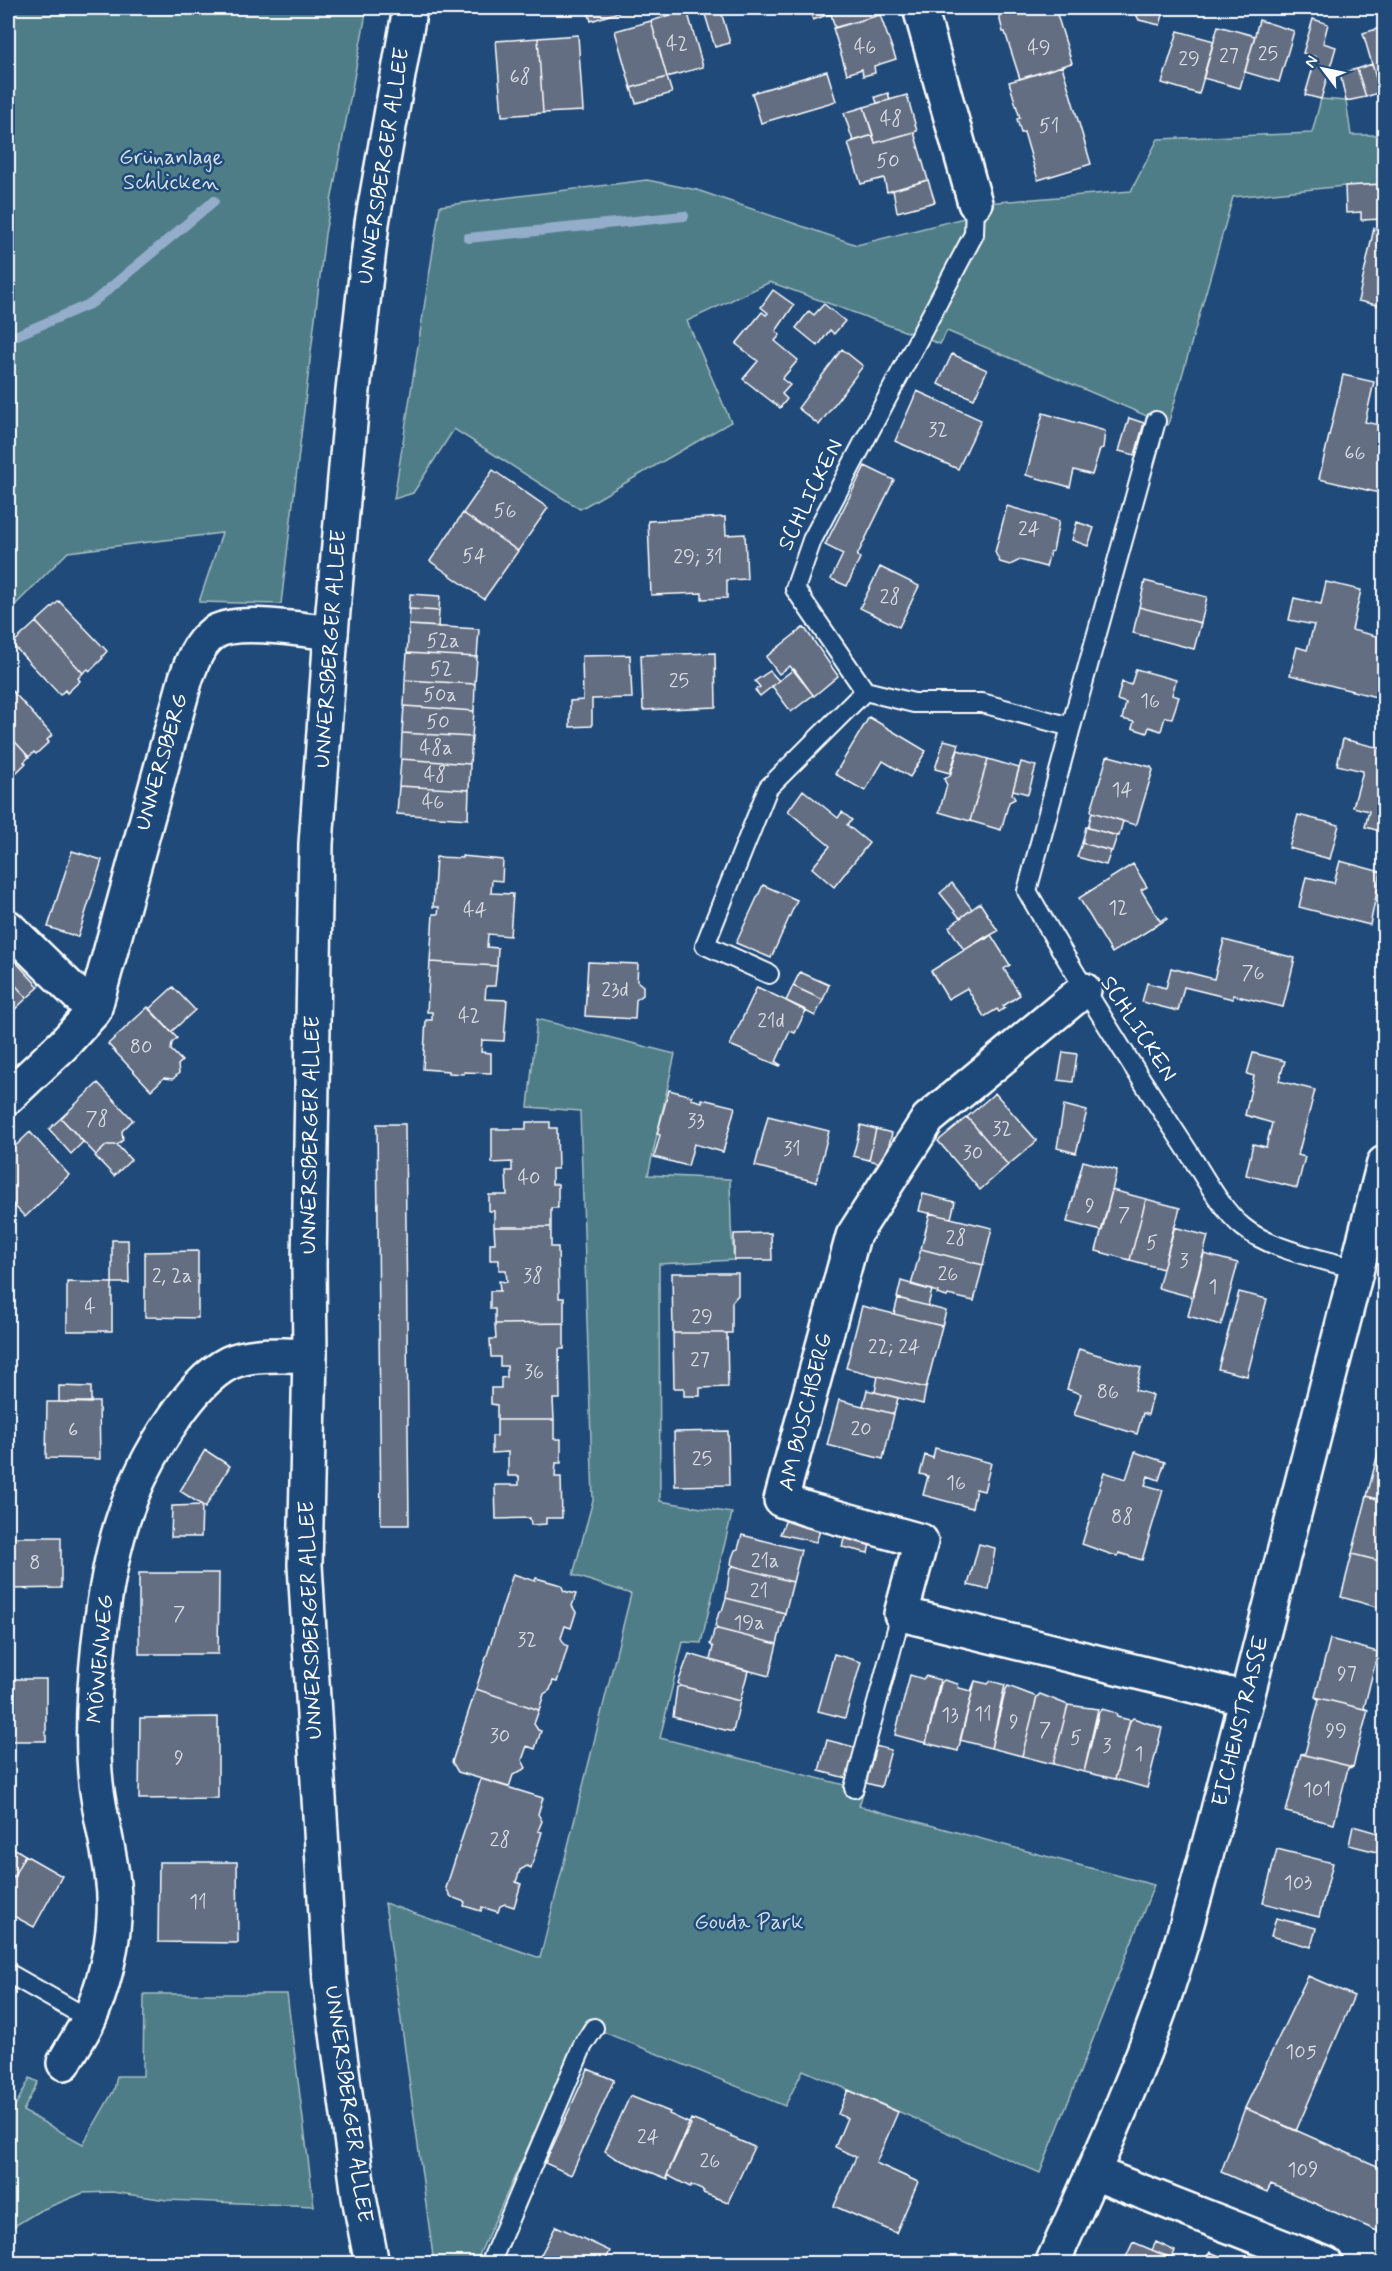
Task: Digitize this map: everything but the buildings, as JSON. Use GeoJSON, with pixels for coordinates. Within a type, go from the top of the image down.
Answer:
{"type":"FeatureCollection","features":[{"type":"Feature","properties":{"kind":"street","name":"UNNERSBERGER ALLEE"},"geometry":{"type":"LineString","coordinates":[[372,2264],[359,2197],[330,1981],[305,1565],[316,844],[352,390],[372,223],[410,8]]}},
{"type":"Feature","properties":{"kind":"street"},"geometry":{"type":"LineString","coordinates":[[921,8],[975,203]]}},
{"type":"Feature","properties":{"kind":"street","name":"UNNERSBERG"},"geometry":{"type":"LineString","coordinates":[[8,1097],[63,1045],[93,1011],[186,678],[201,645],[212,635],[227,628],[257,625],[331,633]]}},
{"type":"Feature","properties":{"kind":"street"},"geometry":{"type":"LineString","coordinates":[[8,927],[93,1011]]}},
{"type":"Feature","properties":{"kind":"street","name":"AM BUSCHBERG"},"geometry":{"type":"LineString","coordinates":[[900,1614],[921,1540],[781,1500],[853,1236],[928,1119],[1084,990]]}},
{"type":"Feature","properties":{"kind":"street","name":"EICHENSTRASSE"},"geometry":{"type":"LineString","coordinates":[[1052,2264],[1094,2172],[1154,2026],[1184,1935],[1247,1699],[1384,1163]]}},
{"type":"Feature","properties":{"kind":"street","name":"MÖWENWEG"},"geometry":{"type":"LineString","coordinates":[[64,2063],[89,2019],[109,1954],[114,1916],[113,1882],[96,1783],[94,1718],[95,1684],[104,1598],[118,1530],[150,1456],[186,1401],[209,1378],[227,1364],[240,1359],[310,1355]]}},
{"type":"Feature","properties":{"kind":"street"},"geometry":{"type":"LineString","coordinates":[[900,1614],[1247,1699]]}},
{"type":"Feature","properties":{"kind":"street"},"geometry":{"type":"LineString","coordinates":[[1094,2172],[1326,2264]]}},
{"type":"Feature","properties":{"kind":"lane","name":"SCHLICKEN"},"geometry":{"type":"LineString","coordinates":[[865,691],[795,589],[812,540],[974,234],[975,203]]}},
{"type":"Feature","properties":{"kind":"lane","name":"SCHLICKEN"},"geometry":{"type":"LineString","coordinates":[[1156,421],[1027,891],[1084,990],[1225,1207],[1242,1227],[1265,1241],[1357,1269]]}},
{"type":"Feature","properties":{"kind":"lane"},"geometry":{"type":"LineString","coordinates":[[769,974],[705,945],[768,788],[865,691],[914,703],[982,703],[1071,727]]}},
{"type":"Feature","properties":{"kind":"lane"},"geometry":{"type":"LineString","coordinates":[[854,1788],[900,1614]]}},
{"type":"Feature","properties":{"kind":"lane"},"geometry":{"type":"LineString","coordinates":[[8,1973],[89,2019]]}},
{"type":"Feature","properties":{"kind":"lane"},"geometry":{"type":"LineString","coordinates":[[490,2264],[583,2044],[594,2028]]}},
{"type":"Feature","properties":{"kind":"green space","name":"Grünanlage Schlicken"},"geometry":{"type":"Polygon","coordinates":[[[8,8],[367,8],[325,234],[281,604],[199,602],[222,533],[68,552],[8,612],[8,8]]]}},
{"type":"Feature","properties":{"kind":"green space"},"geometry":{"type":"Polygon","coordinates":[[[1321,99],[1346,101],[1351,135],[1384,135],[1384,184],[1233,197],[1168,425],[947,331],[940,344],[770,282],[687,321],[731,422],[580,509],[454,429],[413,493],[394,499],[440,206],[647,180],[697,190],[857,245],[964,218],[962,205],[1131,191],[1158,139],[1312,133],[1321,99]]]}},
{"type":"Feature","properties":{"kind":"green space","name":"Gouda Park"},"geometry":{"type":"Polygon","coordinates":[[[537,1019],[675,1054],[648,1175],[730,1179],[734,1260],[659,1264],[660,1501],[732,1513],[701,1643],[683,1642],[660,1738],[864,1790],[859,1806],[1154,1885],[1040,2173],[803,2070],[785,2106],[584,2024],[475,2264],[434,2263],[385,1903],[540,1958],[631,1594],[573,1575],[593,1500],[580,1111],[528,1107],[537,1019]]]}},
{"type":"Feature","properties":{"kind":"green space"},"geometry":{"type":"Polygon","coordinates":[[[144,1994],[287,1994],[314,2206],[167,2200],[112,2192],[83,2193],[39,2211],[8,2230],[8,2120],[30,2078],[38,2082],[23,2111],[83,2144],[114,2090],[117,2076],[143,2076],[144,1994]]]}},
{"type":"Feature","properties":{"kind":"waterway"},"geometry":{"type":"LineString","coordinates":[[8,339],[92,303],[214,201]]}},
{"type":"Feature","properties":{"kind":"waterway"},"geometry":{"type":"LineString","coordinates":[[468,238],[684,216]]}}]}
